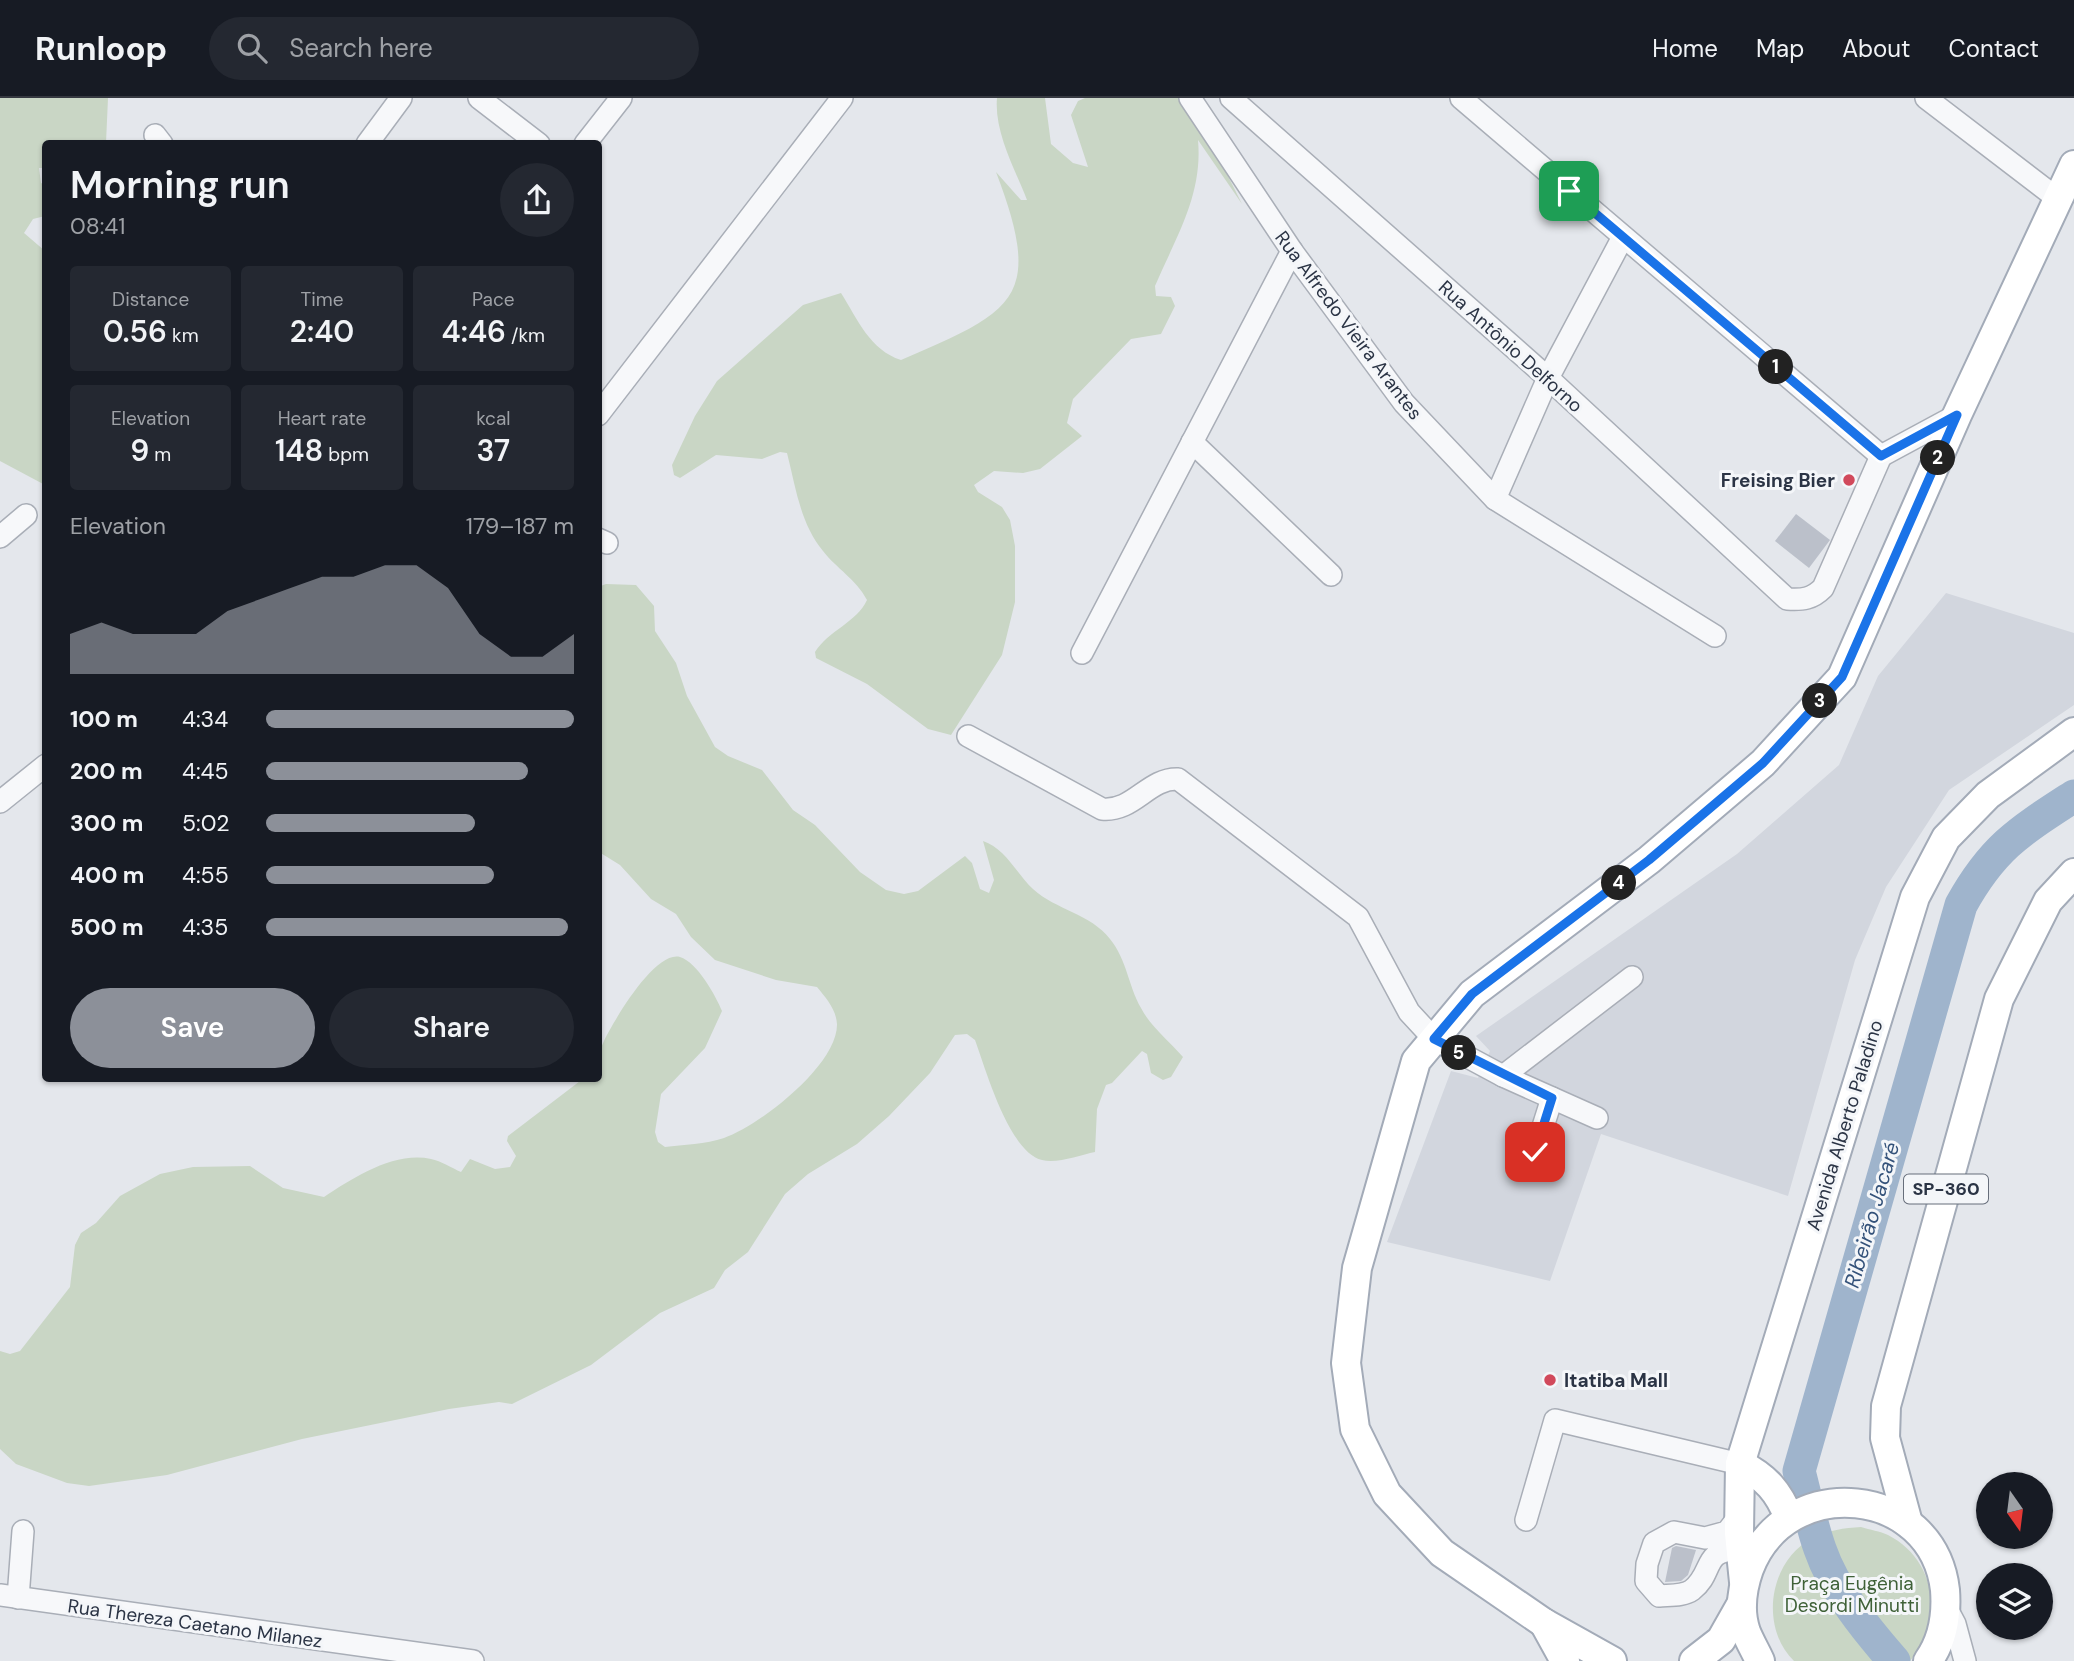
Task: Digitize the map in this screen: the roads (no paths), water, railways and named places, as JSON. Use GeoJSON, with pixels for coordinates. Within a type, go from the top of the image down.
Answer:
{"type":"FeatureCollection","features":[{"type":"Feature","properties":{"kind":"main road"},"geometry":{"type":"LineString","coordinates":[[1612,1661],[1544,1623],[1442,1552],[1387,1494],[1355,1429],[1346,1363],[1357,1268],[1416,1061],[1472,994],[1649,860],[1763,763],[1842,677],[1957,415],[2074,165]]}},
{"type":"Feature","properties":{"kind":"main road","name":"Avenida Alberto Paladino"},"geometry":{"type":"LineString","coordinates":[[1738,1661],[1743,1593],[1740,1464],[1914,897],[1946,838],[1988,795],[2074,732]]}},
{"type":"Feature","properties":{"kind":"main road","name":"SP-360"},"geometry":{"type":"LineString","coordinates":[[1908,1523],[1885,1438],[1886,1406],[1999,999],[2048,901],[2074,873]]}},
{"type":"Feature","properties":{"kind":"main road"},"geometry":{"type":"LineString","coordinates":[[1740,1464],[1762,1476],[1780,1494],[1792,1516]]}},
{"type":"Feature","properties":{"kind":"main road","name":"SP-360"},"geometry":{"type":"LineString","coordinates":[[1760,1661],[1743,1593],[1754,1555],[1771,1532],[1792,1516],[1835,1502],[1873,1505],[1908,1523],[1930,1547],[1943,1576],[1947,1609],[1933,1660]]}},
{"type":"Feature","properties":{"kind":"main road"},"geometry":{"type":"LineString","coordinates":[[1694,1661],[1721,1640],[1743,1593]]}},
{"type":"Feature","properties":{"kind":"main road"},"geometry":{"type":"LineString","coordinates":[[1544,1623],[1564,1661]]}},
{"type":"Feature","properties":{"kind":"street"},"geometry":{"type":"LineString","coordinates":[[370,140],[401,98]]}},
{"type":"Feature","properties":{"kind":"street"},"geometry":{"type":"LineString","coordinates":[[479,98],[534,140]]}},
{"type":"Feature","properties":{"kind":"street"},"geometry":{"type":"LineString","coordinates":[[588,140],[621,98]]}},
{"type":"Feature","properties":{"kind":"street"},"geometry":{"type":"LineString","coordinates":[[602,410],[842,98]]}},
{"type":"Feature","properties":{"kind":"street","name":"Rua Alfredo Vieira Arantes"},"geometry":{"type":"LineString","coordinates":[[1190,98],[1292,251],[1404,403],[1495,499],[1715,636]]}},
{"type":"Feature","properties":{"kind":"street","name":"Rua Antônio Delforno"},"geometry":{"type":"LineString","coordinates":[[1231,98],[1548,379],[1787,599],[1803,600],[1816,595],[1823,588],[1881,456]]}},
{"type":"Feature","properties":{"kind":"street"},"geometry":{"type":"LineString","coordinates":[[1461,98],[1881,456],[1957,415]]}},
{"type":"Feature","properties":{"kind":"street"},"geometry":{"type":"LineString","coordinates":[[1926,98],[2058,199]]}},
{"type":"Feature","properties":{"kind":"street"},"geometry":{"type":"LineString","coordinates":[[1495,499],[1548,379],[1623,237]]}},
{"type":"Feature","properties":{"kind":"street"},"geometry":{"type":"LineString","coordinates":[[1082,653],[1292,251]]}},
{"type":"Feature","properties":{"kind":"street"},"geometry":{"type":"LineString","coordinates":[[1192,442],[1331,575]]}},
{"type":"Feature","properties":{"kind":"street"},"geometry":{"type":"LineString","coordinates":[[0,537],[26,515]]}},
{"type":"Feature","properties":{"kind":"street"},"geometry":{"type":"LineString","coordinates":[[968,736],[1102,809],[1115,810],[1128,806],[1156,785],[1168,779],[1178,779],[1358,916],[1409,1012],[1434,1039],[1503,1076],[1597,1118]]}},
{"type":"Feature","properties":{"kind":"street"},"geometry":{"type":"LineString","coordinates":[[0,802],[42,768]]}},
{"type":"Feature","properties":{"kind":"street"},"geometry":{"type":"LineString","coordinates":[[1503,1076],[1632,977]]}},
{"type":"Feature","properties":{"kind":"street"},"geometry":{"type":"LineString","coordinates":[[1535,1152],[1552,1098]]}},
{"type":"Feature","properties":{"kind":"street"},"geometry":{"type":"LineString","coordinates":[[1527,1520],[1555,1420],[1740,1464]]}},
{"type":"Feature","properties":{"kind":"street"},"geometry":{"type":"LineString","coordinates":[[1740,1515],[1727,1532],[1705,1538],[1674,1532],[1654,1544],[1647,1564],[1646,1581],[1659,1597],[1690,1592],[1704,1578],[1711,1558],[1721,1550],[1735,1550],[1743,1593]]}},
{"type":"Feature","properties":{"kind":"street"},"geometry":{"type":"LineString","coordinates":[[9,1596],[23,1531]]}},
{"type":"Feature","properties":{"kind":"street","name":"Rua Thereza Caetano Milanez"},"geometry":{"type":"LineString","coordinates":[[9,1596],[473,1661]]}},
{"type":"Feature","properties":{"kind":"street"},"geometry":{"type":"LineString","coordinates":[[1947,1609],[1965,1661]]}},
{"type":"Feature","properties":{"kind":"waterway","name":"Ribeirão Jacaré"},"geometry":{"type":"LineString","coordinates":[[1894,1661],[1842,1594],[1826,1564],[1799,1471],[1961,905],[1985,868],[2009,842],[2074,796]]}},
{"type":"Feature","properties":{"kind":"place","name":"Freising Bier"},"geometry":{"type":"Point","coordinates":[1849,480]}},
{"type":"Feature","properties":{"kind":"place","name":"Itatiba Mall"},"geometry":{"type":"Point","coordinates":[1550,1380]}},
{"type":"Feature","properties":{"kind":"park label","name":"Praça Eugênia Desordi Minutti"},"geometry":{"type":"Point","coordinates":[1852,1594]}}]}
